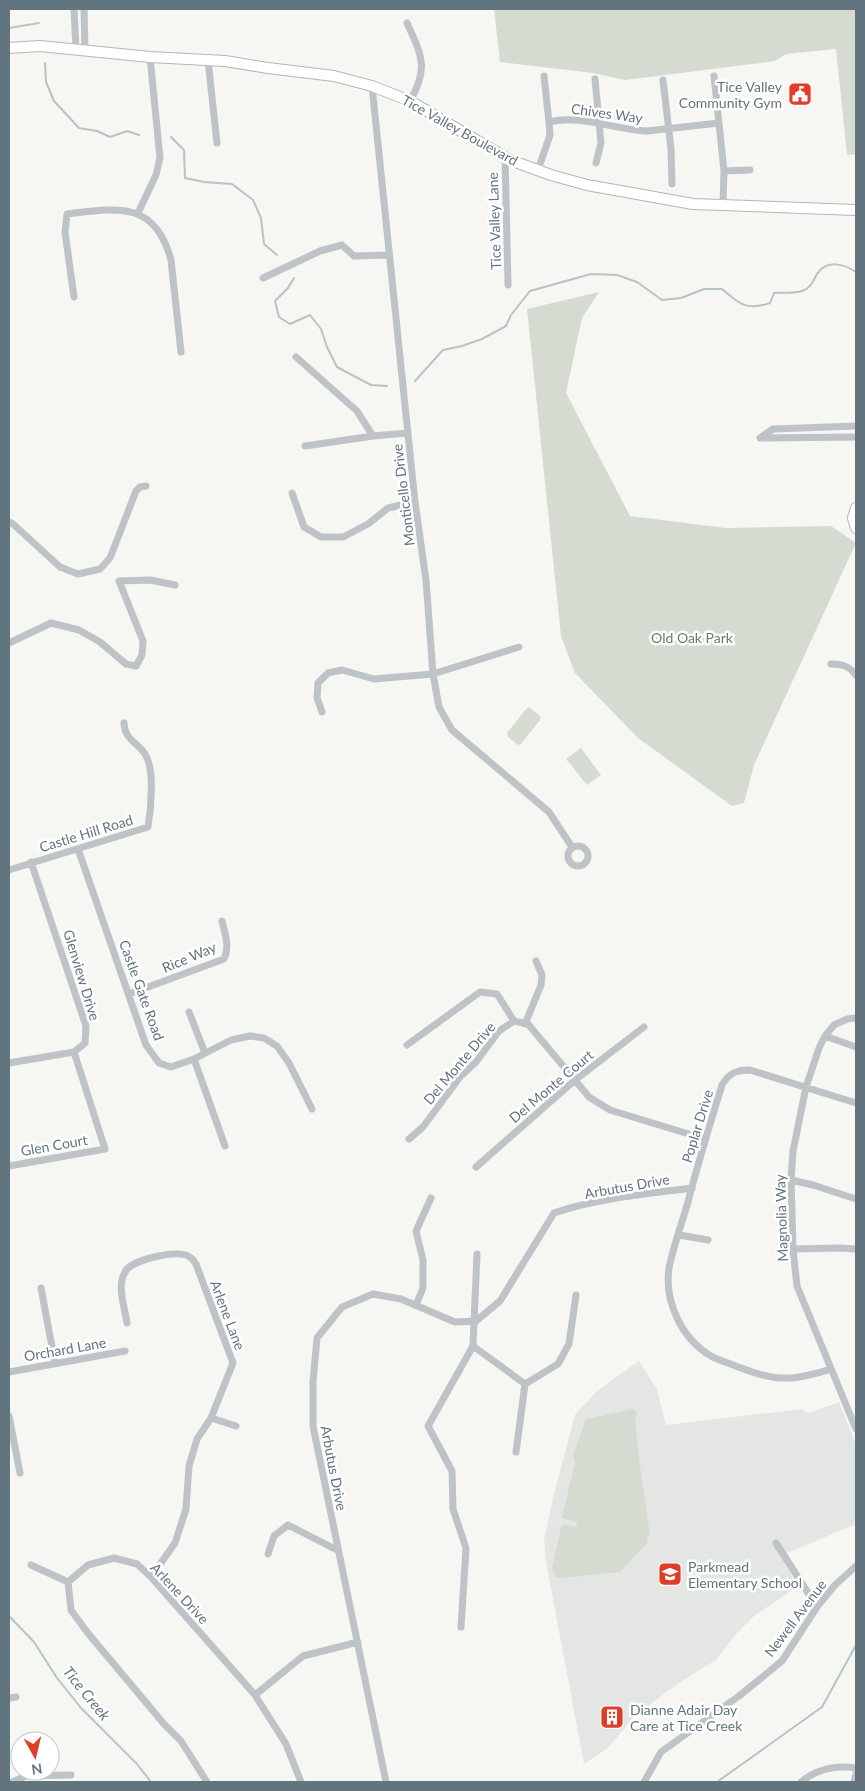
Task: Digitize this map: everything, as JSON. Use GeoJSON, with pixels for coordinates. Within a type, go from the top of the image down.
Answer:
{"type":"FeatureCollection","features":[{"type":"Feature","properties":{"kind":"street"},"geometry":{"type":"LineString","coordinates":[[74,9],[80,49]]}},
{"type":"Feature","properties":{"kind":"street"},"geometry":{"type":"LineString","coordinates":[[80,49],[84,9]]}},
{"type":"Feature","properties":{"kind":"street"},"geometry":{"type":"LineString","coordinates":[[407,23],[418,48],[422,69],[419,85],[410,101]]}},
{"type":"Feature","properties":{"kind":"street","name":"Tice Valley Boulevard"},"geometry":{"type":"LineString","coordinates":[[9,48],[27,46],[80,49],[150,57],[208,60],[334,76],[372,86],[410,101],[504,156],[551,175],[613,190],[693,204],[854,211]]}},
{"type":"Feature","properties":{"kind":"street"},"geometry":{"type":"LineString","coordinates":[[138,213],[156,174],[160,158],[150,57]]}},
{"type":"Feature","properties":{"kind":"street"},"geometry":{"type":"LineString","coordinates":[[208,60],[217,143]]}},
{"type":"Feature","properties":{"kind":"street"},"geometry":{"type":"LineString","coordinates":[[538,170],[550,135],[544,76]]}},
{"type":"Feature","properties":{"kind":"street"},"geometry":{"type":"LineString","coordinates":[[714,76],[724,170],[723,205]]}},
{"type":"Feature","properties":{"kind":"street"},"geometry":{"type":"LineString","coordinates":[[595,78],[601,143],[596,163]]}},
{"type":"Feature","properties":{"kind":"street"},"geometry":{"type":"LineString","coordinates":[[663,80],[671,148],[672,184]]}},
{"type":"Feature","properties":{"kind":"street","name":"Monticello Drive"},"geometry":{"type":"LineString","coordinates":[[372,86],[415,502],[426,580],[433,674],[439,707],[452,730],[549,812],[572,847]]}},
{"type":"Feature","properties":{"kind":"street","name":"Chives Way"},"geometry":{"type":"LineString","coordinates":[[549,122],[575,120],[636,131],[719,123]]}},
{"type":"Feature","properties":{"kind":"street","name":"Tice Valley Lane"},"geometry":{"type":"LineString","coordinates":[[504,156],[508,285]]}},
{"type":"Feature","properties":{"kind":"street"},"geometry":{"type":"LineString","coordinates":[[724,170],[750,170]]}},
{"type":"Feature","properties":{"kind":"street"},"geometry":{"type":"LineString","coordinates":[[74,297],[65,232],[67,214],[111,210],[138,213],[159,231],[164,239],[171,260],[181,352]]}},
{"type":"Feature","properties":{"kind":"street"},"geometry":{"type":"LineString","coordinates":[[263,278],[320,251],[342,245],[354,256],[389,255]]}},
{"type":"Feature","properties":{"kind":"street"},"geometry":{"type":"LineString","coordinates":[[296,357],[357,411],[372,436]]}},
{"type":"Feature","properties":{"kind":"street"},"geometry":{"type":"LineString","coordinates":[[856,426],[773,429],[760,438],[856,437]]}},
{"type":"Feature","properties":{"kind":"street"},"geometry":{"type":"LineString","coordinates":[[305,446],[372,436],[408,433]]}},
{"type":"Feature","properties":{"kind":"street"},"geometry":{"type":"LineString","coordinates":[[9,522],[60,567],[78,574],[100,569],[110,558],[136,492],[146,486]]}},
{"type":"Feature","properties":{"kind":"street"},"geometry":{"type":"LineString","coordinates":[[292,493],[304,527],[321,537],[343,537],[368,524],[388,508],[415,502]]}},
{"type":"Feature","properties":{"kind":"street"},"geometry":{"type":"LineString","coordinates":[[856,508],[853,518],[856,528]]}},
{"type":"Feature","properties":{"kind":"street"},"geometry":{"type":"LineString","coordinates":[[9,643],[51,623],[79,630],[100,642],[126,664],[136,666],[142,655],[143,641],[120,581],[123,579],[150,580],[175,585]]}},
{"type":"Feature","properties":{"kind":"street"},"geometry":{"type":"LineString","coordinates":[[322,712],[317,698],[318,683],[328,673],[342,670],[374,679],[433,674],[519,647]]}},
{"type":"Feature","properties":{"kind":"street"},"geometry":{"type":"LineString","coordinates":[[831,664],[840,664],[851,668],[856,675]]}},
{"type":"Feature","properties":{"kind":"street","name":"Castle Hill Road"},"geometry":{"type":"LineString","coordinates":[[9,870],[148,827],[152,798],[148,759],[138,745],[127,736],[124,723]]}},
{"type":"Feature","properties":{"kind":"street","name":"Castle Gate Road"},"geometry":{"type":"LineString","coordinates":[[78,849],[146,1045],[159,1063],[171,1067],[194,1059],[231,1040],[250,1036],[264,1038],[277,1046],[312,1109]]}},
{"type":"Feature","properties":{"kind":"street","name":"Glenview Drive"},"geometry":{"type":"LineString","coordinates":[[31,862],[86,1026],[84,1043],[74,1052]]}},
{"type":"Feature","properties":{"kind":"street","name":"Rice Way"},"geometry":{"type":"LineString","coordinates":[[129,994],[224,959],[227,953],[227,943],[222,921]]}},
{"type":"Feature","properties":{"kind":"street"},"geometry":{"type":"LineString","coordinates":[[525,1024],[541,985],[542,975],[536,960]]}},
{"type":"Feature","properties":{"kind":"street"},"geometry":{"type":"LineString","coordinates":[[407,1045],[480,992],[497,994],[514,1021]]}},
{"type":"Feature","properties":{"kind":"street"},"geometry":{"type":"LineString","coordinates":[[189,1012],[205,1053]]}},
{"type":"Feature","properties":{"kind":"street","name":"Magnolia Way"},"geometry":{"type":"LineString","coordinates":[[856,1018],[847,1019],[834,1025],[825,1036],[819,1048],[806,1088],[793,1151],[791,1180],[793,1250],[797,1286],[856,1430]]}},
{"type":"Feature","properties":{"kind":"street","name":"Del Monte Drive"},"geometry":{"type":"LineString","coordinates":[[409,1139],[423,1127],[460,1077],[476,1062],[499,1031],[514,1021],[528,1024],[589,1097],[610,1110],[705,1139]]}},
{"type":"Feature","properties":{"kind":"street","name":"Del Monte Court"},"geometry":{"type":"LineString","coordinates":[[476,1167],[575,1080],[644,1027]]}},
{"type":"Feature","properties":{"kind":"street"},"geometry":{"type":"LineString","coordinates":[[825,1036],[856,1047]]}},
{"type":"Feature","properties":{"kind":"street"},"geometry":{"type":"LineString","coordinates":[[9,1063],[74,1052]]}},
{"type":"Feature","properties":{"kind":"street","name":"Glen Court"},"geometry":{"type":"LineString","coordinates":[[9,1166],[105,1149],[74,1052]]}},
{"type":"Feature","properties":{"kind":"street"},"geometry":{"type":"LineString","coordinates":[[194,1059],[225,1146]]}},
{"type":"Feature","properties":{"kind":"street","name":"Poplar Drive"},"geometry":{"type":"LineString","coordinates":[[831,1369],[801,1377],[771,1377],[719,1360],[699,1348],[676,1317],[669,1294],[670,1268],[705,1139],[722,1086],[733,1072],[750,1070],[834,1098],[856,1103]]}},
{"type":"Feature","properties":{"kind":"street"},"geometry":{"type":"LineString","coordinates":[[791,1180],[856,1199]]}},
{"type":"Feature","properties":{"kind":"street","name":"Arbutus Drive"},"geometry":{"type":"LineString","coordinates":[[386,1782],[313,1426],[313,1382],[318,1338],[342,1307],[372,1294],[401,1299],[456,1322],[476,1321],[500,1301],[554,1213],[568,1208],[632,1195],[692,1188]]}},
{"type":"Feature","properties":{"kind":"street"},"geometry":{"type":"LineString","coordinates":[[416,1305],[423,1288],[423,1260],[416,1231],[431,1198]]}},
{"type":"Feature","properties":{"kind":"street"},"geometry":{"type":"LineString","coordinates":[[679,1235],[708,1240]]}},
{"type":"Feature","properties":{"kind":"street"},"geometry":{"type":"LineString","coordinates":[[793,1250],[856,1249]]}},
{"type":"Feature","properties":{"kind":"street","name":"Arlene Lane"},"geometry":{"type":"LineString","coordinates":[[127,1323],[122,1288],[122,1278],[127,1269],[147,1260],[171,1254],[184,1255],[191,1258],[196,1264],[233,1363],[211,1418],[197,1439],[188,1466],[186,1509],[176,1543],[151,1577]]}},
{"type":"Feature","properties":{"kind":"street"},"geometry":{"type":"LineString","coordinates":[[462,1627],[466,1548],[453,1509],[452,1471],[428,1426],[473,1346],[476,1321],[477,1254]]}},
{"type":"Feature","properties":{"kind":"street"},"geometry":{"type":"LineString","coordinates":[[41,1288],[55,1363]]}},
{"type":"Feature","properties":{"kind":"street"},"geometry":{"type":"LineString","coordinates":[[525,1384],[558,1364],[569,1344],[576,1295]]}},
{"type":"Feature","properties":{"kind":"street"},"geometry":{"type":"LineString","coordinates":[[473,1346],[525,1384]]}},
{"type":"Feature","properties":{"kind":"street","name":"Orchard Lane"},"geometry":{"type":"LineString","coordinates":[[9,1372],[126,1351]]}},
{"type":"Feature","properties":{"kind":"street"},"geometry":{"type":"LineString","coordinates":[[516,1452],[525,1384]]}},
{"type":"Feature","properties":{"kind":"street"},"geometry":{"type":"LineString","coordinates":[[9,1416],[20,1472]]}},
{"type":"Feature","properties":{"kind":"street"},"geometry":{"type":"LineString","coordinates":[[211,1418],[236,1426]]}},
{"type":"Feature","properties":{"kind":"street"},"geometry":{"type":"LineString","coordinates":[[268,1554],[274,1536],[288,1525],[338,1550]]}},
{"type":"Feature","properties":{"kind":"street"},"geometry":{"type":"LineString","coordinates":[[776,1543],[817,1607]]}},
{"type":"Feature","properties":{"kind":"street","name":"Arlene Drive"},"geometry":{"type":"LineString","coordinates":[[68,1582],[88,1565],[114,1558],[137,1564],[151,1577],[255,1695],[286,1744],[301,1782]]}},
{"type":"Feature","properties":{"kind":"street"},"geometry":{"type":"LineString","coordinates":[[31,1565],[68,1582],[71,1610],[164,1724],[181,1741],[207,1782]]}},
{"type":"Feature","properties":{"kind":"street","name":"Newell Avenue"},"geometry":{"type":"LineString","coordinates":[[644,1782],[660,1752],[739,1696],[782,1661],[817,1607],[835,1584],[856,1566]]}},
{"type":"Feature","properties":{"kind":"street"},"geometry":{"type":"LineString","coordinates":[[255,1695],[303,1656],[358,1642]]}},
{"type":"Feature","properties":{"kind":"street"},"geometry":{"type":"LineString","coordinates":[[800,1782],[826,1769],[842,1766],[856,1768]]}},
{"type":"Feature","properties":{"kind":"street"},"geometry":{"type":"LineString","coordinates":[[854,1782],[856,1774]]}},
{"type":"Feature","properties":{"kind":"street"},"geometry":{"type":"LineString","coordinates":[[12,1782],[26,1776],[71,1775]]}},
{"type":"Feature","properties":{"kind":"shaded area","name":"Parkmead Elementary School"},"geometry":{"type":"Polygon","coordinates":[[[639,1361],[657,1389],[666,1425],[802,1409],[809,1413],[839,1402],[856,1444],[856,1524],[780,1556],[798,1586],[754,1616],[736,1634],[716,1660],[674,1686],[634,1717],[608,1748],[584,1764],[546,1562],[544,1539],[575,1415],[597,1391],[639,1361]]]}},
{"type":"Feature","properties":{"kind":"green space"},"geometry":{"type":"Polygon","coordinates":[[[494,9],[856,9],[856,154],[847,155],[836,49],[786,54],[775,61],[625,80],[593,73],[500,62],[494,9]]]}},
{"type":"Feature","properties":{"kind":"green space","name":"Old Oak Park"},"geometry":{"type":"Polygon","coordinates":[[[599,292],[582,318],[566,393],[630,516],[726,528],[831,526],[856,543],[754,765],[744,803],[732,806],[638,738],[575,673],[561,636],[527,309],[599,292]]]}},
{"type":"Feature","properties":{"kind":"green space"},"geometry":{"type":"Polygon","coordinates":[[[529,707],[540,716],[540,720],[521,744],[518,745],[508,737],[507,733],[529,707]]]}},
{"type":"Feature","properties":{"kind":"green space"},"geometry":{"type":"Polygon","coordinates":[[[581,748],[601,775],[587,785],[566,759],[581,748]]]}},
{"type":"Feature","properties":{"kind":"green space"},"geometry":{"type":"Polygon","coordinates":[[[633,1409],[637,1412],[635,1421],[650,1535],[647,1537],[648,1542],[620,1572],[556,1577],[552,1568],[561,1527],[564,1524],[576,1527],[577,1522],[562,1517],[575,1463],[573,1454],[586,1419],[633,1409]]]}},
{"type":"Feature","properties":{"kind":"waterway","name":"Tice Creek"},"geometry":{"type":"LineString","coordinates":[[9,28],[39,23]]}},
{"type":"Feature","properties":{"kind":"waterway","name":"Tice Creek"},"geometry":{"type":"LineString","coordinates":[[45,63],[46,82],[54,101],[79,128],[97,131],[110,137],[127,131],[139,135]]}},
{"type":"Feature","properties":{"kind":"waterway","name":"Tice Creek"},"geometry":{"type":"LineString","coordinates":[[171,137],[184,150],[185,178],[204,182],[232,184],[253,200],[261,218],[264,244],[277,255]]}},
{"type":"Feature","properties":{"kind":"waterway","name":"Tice Creek"},"geometry":{"type":"LineString","coordinates":[[415,381],[443,350],[482,339],[506,326],[511,315],[530,291],[591,274],[617,275],[637,282],[662,300],[681,298],[704,289],[722,289],[733,299],[744,305],[755,306],[770,303],[774,293],[805,290],[821,269],[826,266],[836,264],[856,272]]}},
{"type":"Feature","properties":{"kind":"waterway","name":"Tice Creek"},"geometry":{"type":"LineString","coordinates":[[294,278],[288,288],[275,301],[279,317],[290,324],[310,315],[321,329],[337,367],[371,385],[387,386]]}},
{"type":"Feature","properties":{"kind":"waterway","name":"Tice Creek"},"geometry":{"type":"LineString","coordinates":[[9,1616],[34,1642],[57,1678],[81,1708],[137,1764],[151,1782]]}},
{"type":"Feature","properties":{"kind":"waterway"},"geometry":{"type":"LineString","coordinates":[[717,1782],[822,1707],[856,1645]]}},
{"type":"Feature","properties":{"kind":"place","name":"Tice Valley Community Gym"},"geometry":{"type":"Point","coordinates":[800,94]}},
{"type":"Feature","properties":{"kind":"place","name":"Parkmead Elementary School"},"geometry":{"type":"Point","coordinates":[670,1574]}},
{"type":"Feature","properties":{"kind":"place","name":"Dianne Adair Day Care at Tice Creek"},"geometry":{"type":"Point","coordinates":[612,1717]}}]}
